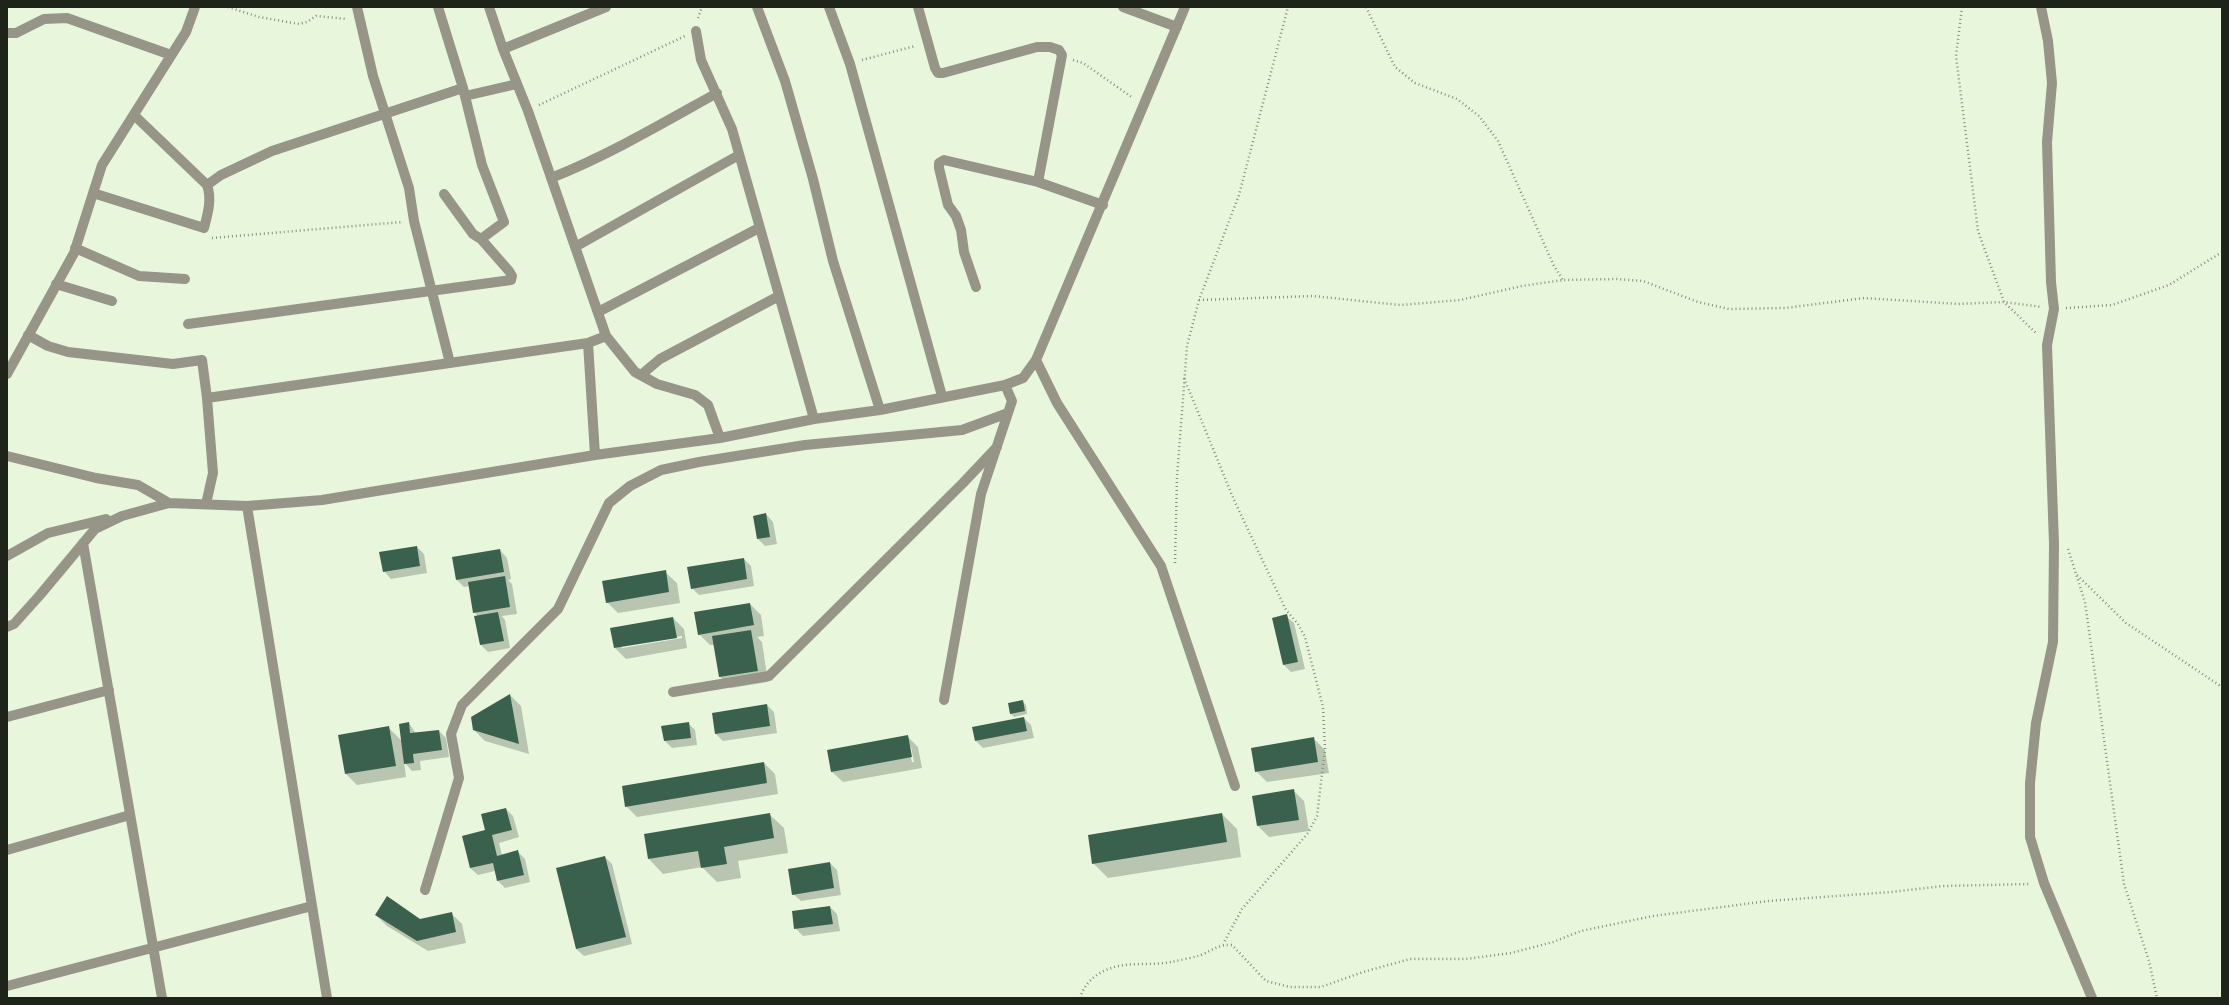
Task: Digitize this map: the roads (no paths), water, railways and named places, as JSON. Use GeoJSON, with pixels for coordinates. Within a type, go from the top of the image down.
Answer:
{"type":"FeatureCollection","features":[{"type":"Feature","properties":{"kind":"street"},"geometry":{"type":"LineString","coordinates":[[7,374],[75,248],[102,165],[186,32],[195,7]]}},
{"type":"Feature","properties":{"kind":"street"},"geometry":{"type":"LineString","coordinates":[[357,7],[373,76],[408,188],[414,221],[433,290],[450,363]]}},
{"type":"Feature","properties":{"kind":"street"},"geometry":{"type":"LineString","coordinates":[[438,7],[464,92],[482,164],[504,222],[481,239]]}},
{"type":"Feature","properties":{"kind":"street"},"geometry":{"type":"LineString","coordinates":[[489,7],[503,49],[528,111],[606,336],[635,372],[657,384],[696,395],[708,405],[720,438]]}},
{"type":"Feature","properties":{"kind":"street"},"geometry":{"type":"LineString","coordinates":[[503,49],[606,7]]}},
{"type":"Feature","properties":{"kind":"street"},"geometry":{"type":"LineString","coordinates":[[757,7],[785,81],[813,179],[833,261],[880,410]]}},
{"type":"Feature","properties":{"kind":"street"},"geometry":{"type":"LineString","coordinates":[[829,7],[850,64],[942,396]]}},
{"type":"Feature","properties":{"kind":"street"},"geometry":{"type":"LineString","coordinates":[[918,7],[927,43],[938,73],[943,73],[1037,47],[1050,47],[1059,50],[1062,55],[1038,182]]}},
{"type":"Feature","properties":{"kind":"street"},"geometry":{"type":"LineString","coordinates":[[1123,7],[1177,27]]}},
{"type":"Feature","properties":{"kind":"street"},"geometry":{"type":"LineString","coordinates":[[7,556],[48,533],[122,516],[169,503],[247,506],[322,500],[595,456],[720,438],[814,419],[880,410],[942,396],[1005,386],[1022,378],[1036,360],[1103,205],[1142,106],[1185,7]]}},
{"type":"Feature","properties":{"kind":"street"},"geometry":{"type":"LineString","coordinates":[[2041,7],[2048,41],[2052,83],[2047,142],[2051,282],[2054,309],[2048,345],[2054,544],[2053,642],[2036,723],[2030,783],[2030,837],[2044,883],[2092,998]]}},
{"type":"Feature","properties":{"kind":"street"},"geometry":{"type":"LineString","coordinates":[[7,33],[16,33],[44,19],[67,18],[171,55]]}},
{"type":"Feature","properties":{"kind":"street"},"geometry":{"type":"LineString","coordinates":[[696,31],[701,60],[732,129],[814,419]]}},
{"type":"Feature","properties":{"kind":"street"},"geometry":{"type":"LineString","coordinates":[[207,185],[221,175],[272,151],[384,114],[464,92],[517,84]]}},
{"type":"Feature","properties":{"kind":"street"},"geometry":{"type":"LineString","coordinates":[[551,178],[622,146],[717,93]]}},
{"type":"Feature","properties":{"kind":"street"},"geometry":{"type":"LineString","coordinates":[[93,193],[204,228],[210,195],[207,185],[134,115]]}},
{"type":"Feature","properties":{"kind":"street"},"geometry":{"type":"LineString","coordinates":[[575,247],[739,155]]}},
{"type":"Feature","properties":{"kind":"street"},"geometry":{"type":"LineString","coordinates":[[976,287],[964,252],[961,230],[956,216],[948,205],[939,168],[940,163],[944,160],[1038,182],[1103,205]]}},
{"type":"Feature","properties":{"kind":"street"},"geometry":{"type":"LineString","coordinates":[[188,324],[511,280],[512,276],[510,271],[481,239],[473,234],[444,194]]}},
{"type":"Feature","properties":{"kind":"street"},"geometry":{"type":"LineString","coordinates":[[598,312],[759,228]]}},
{"type":"Feature","properties":{"kind":"street"},"geometry":{"type":"LineString","coordinates":[[75,248],[139,276],[186,279]]}},
{"type":"Feature","properties":{"kind":"street"},"geometry":{"type":"LineString","coordinates":[[56,284],[112,301]]}},
{"type":"Feature","properties":{"kind":"street"},"geometry":{"type":"LineString","coordinates":[[641,375],[660,359],[779,296]]}},
{"type":"Feature","properties":{"kind":"street"},"geometry":{"type":"LineString","coordinates":[[28,335],[48,346],[68,352],[172,364],[202,360],[207,398],[213,473],[206,504]]}},
{"type":"Feature","properties":{"kind":"street"},"geometry":{"type":"LineString","coordinates":[[207,398],[588,343],[606,336]]}},
{"type":"Feature","properties":{"kind":"street"},"geometry":{"type":"LineString","coordinates":[[588,343],[595,456]]}},
{"type":"Feature","properties":{"kind":"street"},"geometry":{"type":"LineString","coordinates":[[1036,360],[1057,403],[1161,566],[1235,786]]}},
{"type":"Feature","properties":{"kind":"street"},"geometry":{"type":"LineString","coordinates":[[944,700],[981,494],[1012,401],[1005,386]]}},
{"type":"Feature","properties":{"kind":"street"},"geometry":{"type":"LineString","coordinates":[[425,890],[459,778],[451,734],[462,705],[558,609],[609,504],[630,486],[661,470],[699,462],[805,445],[962,430],[1008,413]]}},
{"type":"Feature","properties":{"kind":"street"},"geometry":{"type":"LineString","coordinates":[[673,692],[769,676],[963,483],[997,447]]}},
{"type":"Feature","properties":{"kind":"street"},"geometry":{"type":"LineString","coordinates":[[7,456],[96,478],[138,485],[169,503]]}},
{"type":"Feature","properties":{"kind":"street"},"geometry":{"type":"LineString","coordinates":[[247,506],[327,998]]}},
{"type":"Feature","properties":{"kind":"street"},"geometry":{"type":"LineString","coordinates":[[7,627],[14,624],[95,529],[122,516]]}},
{"type":"Feature","properties":{"kind":"street"},"geometry":{"type":"LineString","coordinates":[[83,543],[162,998]]}},
{"type":"Feature","properties":{"kind":"street"},"geometry":{"type":"LineString","coordinates":[[7,717],[109,690]]}},
{"type":"Feature","properties":{"kind":"street"},"geometry":{"type":"LineString","coordinates":[[7,850],[130,815]]}},
{"type":"Feature","properties":{"kind":"street"},"geometry":{"type":"LineString","coordinates":[[7,986],[312,906]]}}]}
